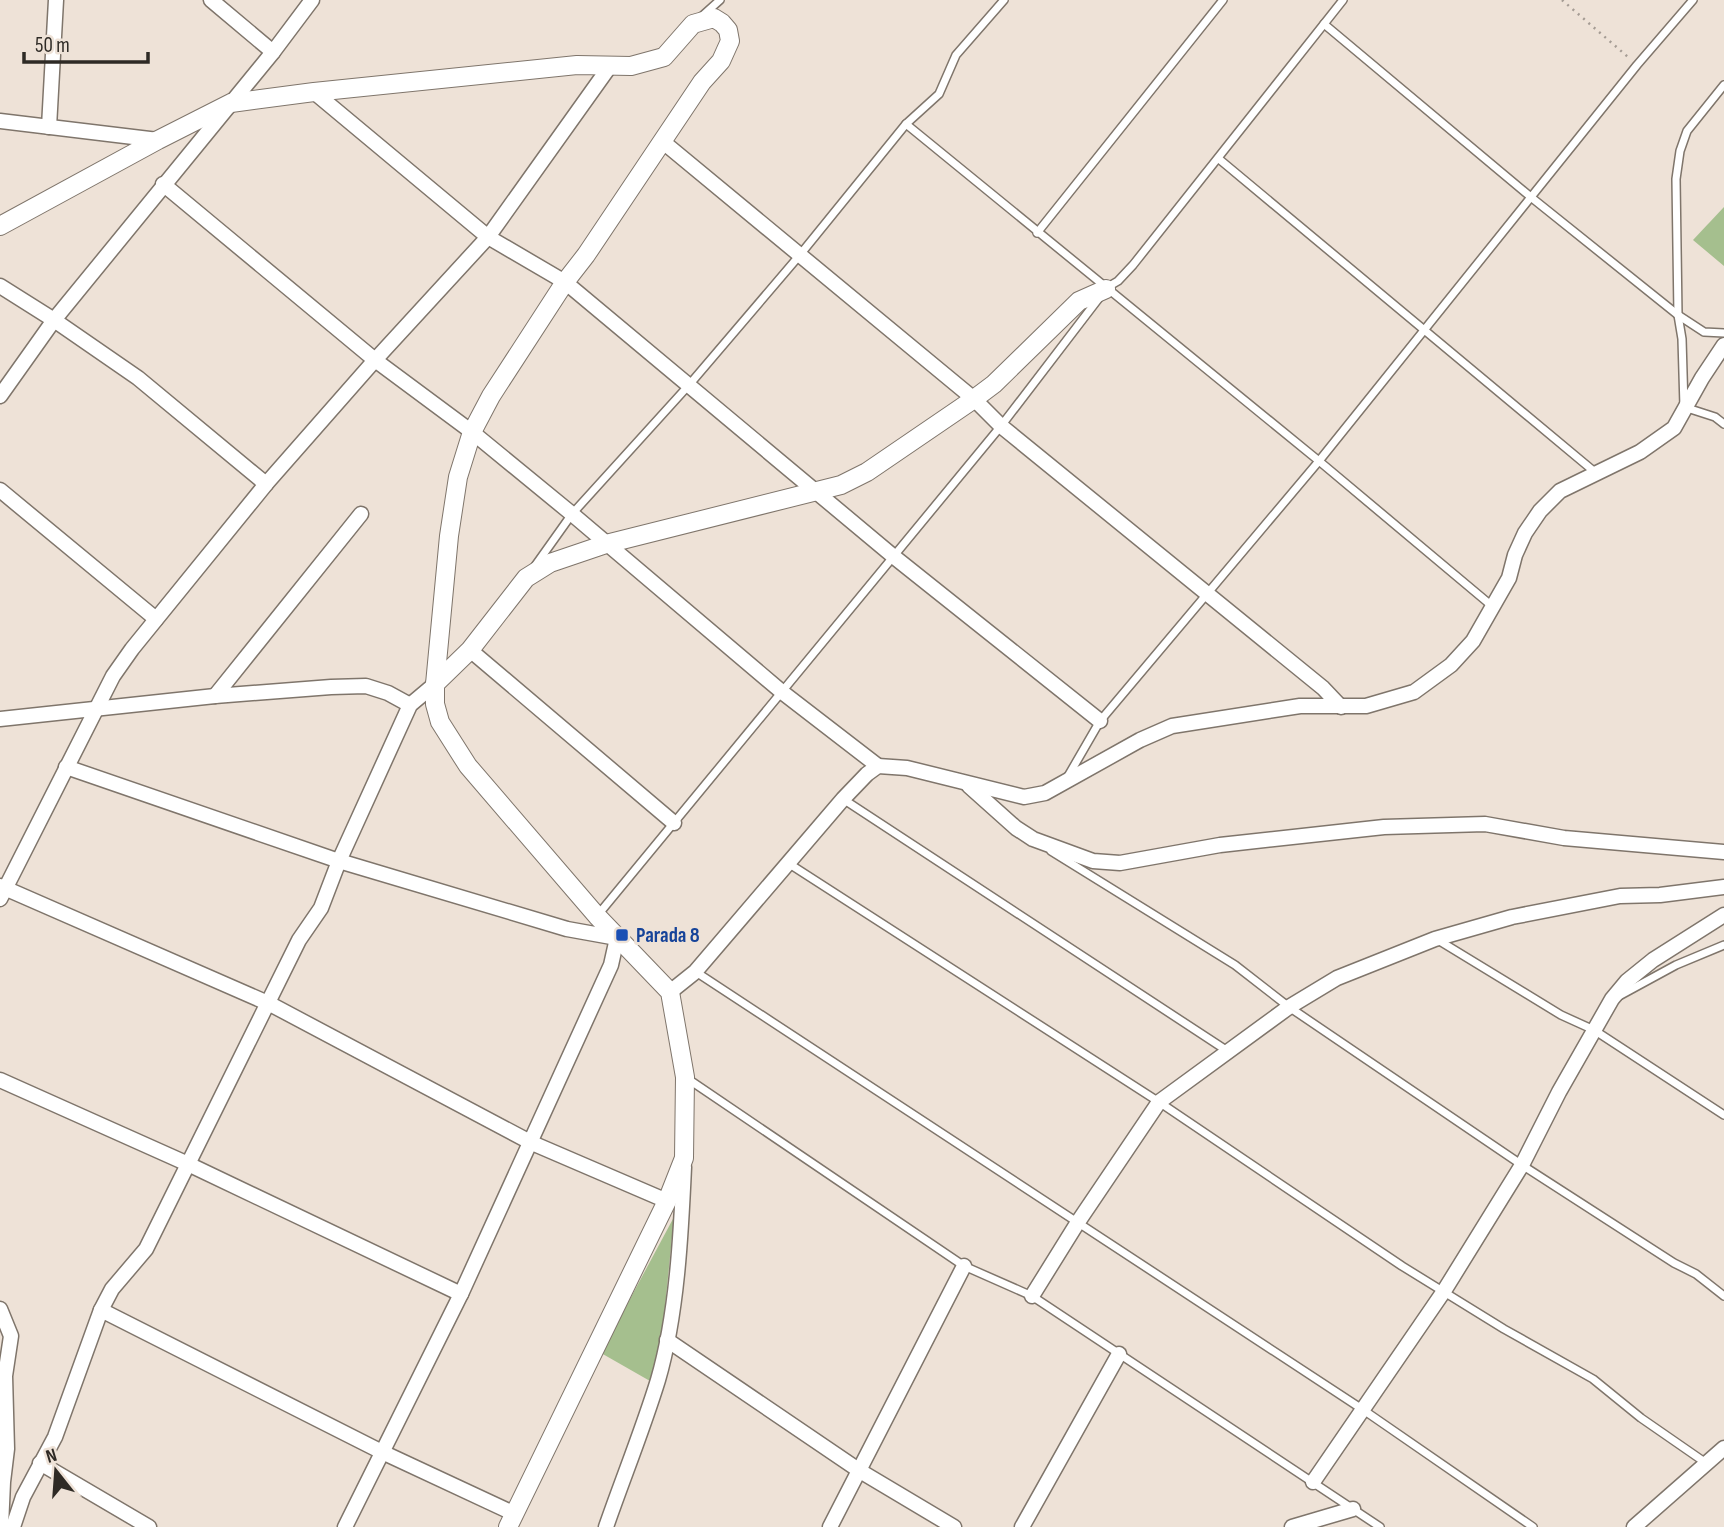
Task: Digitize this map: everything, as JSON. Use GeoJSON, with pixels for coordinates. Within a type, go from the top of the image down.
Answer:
{"type":"FeatureCollection","features":[{"type":"Feature","properties":{"kind":"street"},"geometry":{"type":"LineString","coordinates":[[49,127],[56,0]]}},
{"type":"Feature","properties":{"kind":"street"},"geometry":{"type":"LineString","coordinates":[[211,0],[273,52]]}},
{"type":"Feature","properties":{"kind":"street"},"geometry":{"type":"LineString","coordinates":[[0,396],[54,320],[273,52],[312,0]]}},
{"type":"Feature","properties":{"kind":"street"},"geometry":{"type":"LineString","coordinates":[[0,226],[231,103],[577,65],[631,66],[664,57],[693,24],[714,18],[728,30],[730,40],[721,61],[702,82],[594,244],[565,282],[491,396],[472,432],[458,478],[449,536],[435,684],[435,704],[440,722],[468,766],[597,916],[670,992],[685,1077],[681,1230],[667,1340],[658,1379],[606,1527]]}},
{"type":"Feature","properties":{"kind":"street"},"geometry":{"type":"LineString","coordinates":[[610,66],[488,237],[266,484],[113,676],[2,891],[270,1004],[532,1143],[667,1201]]}},
{"type":"Feature","properties":{"kind":"street"},"geometry":{"type":"LineString","coordinates":[[314,92],[488,237],[565,282],[893,556],[1100,721]]}},
{"type":"Feature","properties":{"kind":"street"},"geometry":{"type":"LineString","coordinates":[[0,121],[158,140]]}},
{"type":"Feature","properties":{"kind":"street"},"geometry":{"type":"LineString","coordinates":[[662,141],[974,399],[1001,426],[1324,688],[1341,707]]}},
{"type":"Feature","properties":{"kind":"street"},"geometry":{"type":"LineString","coordinates":[[163,184],[375,360],[472,432],[572,513],[782,692],[878,766],[907,768],[1024,797],[1045,793],[1064,784],[1140,740],[1172,726],[1300,706],[1366,706],[1414,692],[1431,682],[1473,641],[1494,608],[1509,578],[1525,533],[1539,512],[1560,491],[1659,440],[1674,428],[1684,407],[1724,345]]}},
{"type":"Feature","properties":{"kind":"street"},"geometry":{"type":"LineString","coordinates":[[0,286],[138,378],[266,484]]}},
{"type":"Feature","properties":{"kind":"street"},"geometry":{"type":"LineString","coordinates":[[13,1527],[23,1497],[55,1437],[101,1310],[112,1289],[146,1250],[270,1004],[299,940],[321,908],[339,861],[410,705],[470,650],[526,578],[550,563],[606,544],[841,485],[867,472],[974,399],[1079,301],[1106,289]]}},
{"type":"Feature","properties":{"kind":"street"},"geometry":{"type":"LineString","coordinates":[[0,490],[156,619]]}},
{"type":"Feature","properties":{"kind":"street"},"geometry":{"type":"LineString","coordinates":[[215,696],[361,514]]}},
{"type":"Feature","properties":{"kind":"street"},"geometry":{"type":"LineString","coordinates":[[470,650],[674,823]]}},
{"type":"Feature","properties":{"kind":"street"},"geometry":{"type":"LineString","coordinates":[[1,718],[215,696],[366,686],[388,693],[410,705]]}},
{"type":"Feature","properties":{"kind":"street"},"geometry":{"type":"LineString","coordinates":[[670,992],[695,972],[843,799],[878,766]]}},
{"type":"Feature","properties":{"kind":"street"},"geometry":{"type":"LineString","coordinates":[[66,767],[339,861],[566,929],[617,938]]}},
{"type":"Feature","properties":{"kind":"street"},"geometry":{"type":"LineString","coordinates":[[966,783],[1016,828],[1033,839],[1093,861],[1120,863],[1220,845],[1384,827],[1485,824],[1564,838],[1724,852]]}},
{"type":"Feature","properties":{"kind":"street"},"geometry":{"type":"LineString","coordinates":[[1032,1296],[1159,1102],[1230,1053],[1289,1007],[1337,978],[1435,939],[1512,917],[1620,896],[1660,895],[1724,887]]}},
{"type":"Feature","properties":{"kind":"street"},"geometry":{"type":"LineString","coordinates":[[1312,1482],[1444,1291],[1522,1165],[1612,999],[1627,981],[1653,960],[1724,915]]}},
{"type":"Feature","properties":{"kind":"street"},"geometry":{"type":"LineString","coordinates":[[345,1527],[461,1294],[532,1143],[611,965],[617,938]]}},
{"type":"Feature","properties":{"kind":"street"},"geometry":{"type":"LineString","coordinates":[[0,1080],[188,1164],[461,1294]]}},
{"type":"Feature","properties":{"kind":"street"},"geometry":{"type":"LineString","coordinates":[[101,1310],[512,1521],[667,1201],[684,1158]]}},
{"type":"Feature","properties":{"kind":"street"},"geometry":{"type":"LineString","coordinates":[[830,1527],[964,1266]]}},
{"type":"Feature","properties":{"kind":"street"},"geometry":{"type":"LineString","coordinates":[[0,1309],[11,1346],[5,1376],[7,1449],[2,1482],[1,1527]]}},
{"type":"Feature","properties":{"kind":"street"},"geometry":{"type":"LineString","coordinates":[[667,1340],[860,1471],[954,1527]]}},
{"type":"Feature","properties":{"kind":"street"},"geometry":{"type":"LineString","coordinates":[[1022,1527],[1119,1354]]}},
{"type":"Feature","properties":{"kind":"street"},"geometry":{"type":"LineString","coordinates":[[1634,1527],[1724,1448]]}},
{"type":"Feature","properties":{"kind":"street"},"geometry":{"type":"LineString","coordinates":[[40,1463],[149,1527]]}},
{"type":"Feature","properties":{"kind":"street"},"geometry":{"type":"LineString","coordinates":[[1292,1527],[1353,1509]]}},
{"type":"Feature","properties":{"kind":"lane"},"geometry":{"type":"LineString","coordinates":[[693,24],[720,0]]}},
{"type":"Feature","properties":{"kind":"lane"},"geometry":{"type":"LineString","coordinates":[[526,578],[572,513],[689,385],[799,256],[906,124],[939,93],[956,55],[1004,0]]}},
{"type":"Feature","properties":{"kind":"lane"},"geometry":{"type":"LineString","coordinates":[[1037,233],[1223,0]]}},
{"type":"Feature","properties":{"kind":"lane"},"geometry":{"type":"LineString","coordinates":[[597,916],[1001,426],[1106,289],[1133,265],[1343,0]]}},
{"type":"Feature","properties":{"kind":"lane"},"geometry":{"type":"LineString","coordinates":[[1064,784],[1100,721],[1320,461],[1637,65],[1693,0]]}},
{"type":"Feature","properties":{"kind":"lane"},"geometry":{"type":"LineString","coordinates":[[1324,24],[1532,198],[1678,315],[1704,332],[1724,332]]}},
{"type":"Feature","properties":{"kind":"lane"},"geometry":{"type":"LineString","coordinates":[[1724,85],[1687,131],[1680,151],[1676,179],[1678,315],[1682,339],[1684,407],[1715,417],[1724,424]]}},
{"type":"Feature","properties":{"kind":"lane"},"geometry":{"type":"LineString","coordinates":[[906,124],[1320,461],[1494,608]]}},
{"type":"Feature","properties":{"kind":"lane"},"geometry":{"type":"LineString","coordinates":[[1219,159],[1596,473]]}},
{"type":"Feature","properties":{"kind":"lane"},"geometry":{"type":"LineString","coordinates":[[843,799],[1230,1053]]}},
{"type":"Feature","properties":{"kind":"lane"},"geometry":{"type":"LineString","coordinates":[[1033,839],[1235,965],[1289,1007],[1522,1165],[1674,1263],[1696,1274],[1724,1296]]}},
{"type":"Feature","properties":{"kind":"lane"},"geometry":{"type":"LineString","coordinates":[[788,862],[1159,1102],[1402,1266],[1592,1379],[1641,1418],[1706,1463]]}},
{"type":"Feature","properties":{"kind":"lane"},"geometry":{"type":"LineString","coordinates":[[1435,939],[1561,1015],[1594,1030],[1724,1115]]}},
{"type":"Feature","properties":{"kind":"lane"},"geometry":{"type":"LineString","coordinates":[[1612,999],[1676,965],[1724,945]]}},
{"type":"Feature","properties":{"kind":"lane"},"geometry":{"type":"LineString","coordinates":[[695,972],[1362,1409],[1533,1527]]}},
{"type":"Feature","properties":{"kind":"lane"},"geometry":{"type":"LineString","coordinates":[[685,1077],[964,1266],[1032,1296],[1380,1527]]}},
{"type":"Feature","properties":{"kind":"path"},"geometry":{"type":"LineString","coordinates":[[1562,0],[1637,65]]}},
{"type":"Feature","properties":{"kind":"green space"},"geometry":{"type":"Polygon","coordinates":[[[1724,207],[1724,266],[1693,240],[1724,207]]]}},
{"type":"Feature","properties":{"kind":"green space"},"geometry":{"type":"Polygon","coordinates":[[[674,1217],[663,1327],[650,1381],[601,1353],[674,1217]]]}},
{"type":"Feature","properties":{"kind":"place","name":"Parada 8"},"geometry":{"type":"Point","coordinates":[622,935]}}]}
